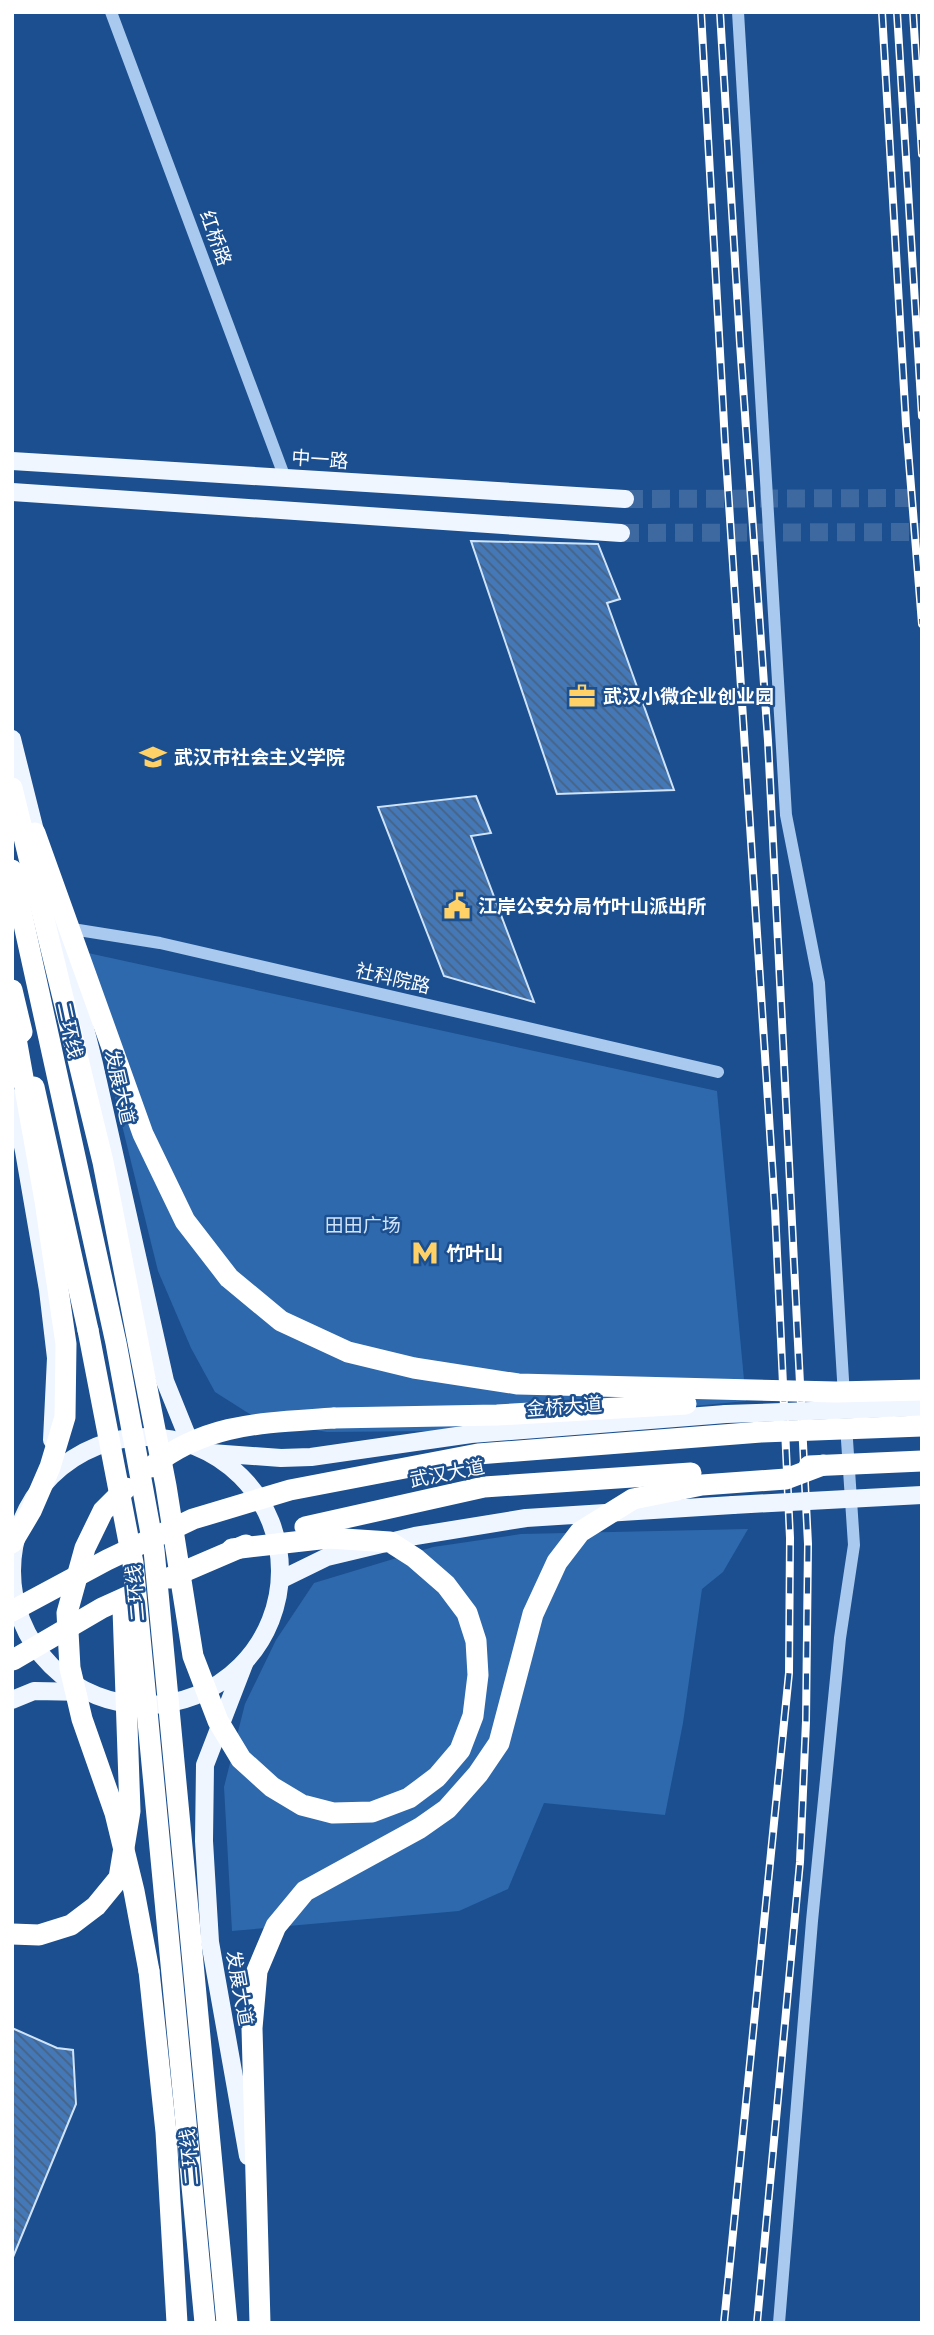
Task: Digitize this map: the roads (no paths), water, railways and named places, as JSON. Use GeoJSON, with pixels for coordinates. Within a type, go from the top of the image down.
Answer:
{"type":"FeatureCollection","features":[{"type":"Feature","properties":{"kind":"highway"},"geometry":{"type":"LineString","coordinates":[[12,772],[143,1134],[185,1221],[229,1278],[281,1321],[348,1352],[414,1368],[518,1384],[836,1392],[922,1390]]}},
{"type":"Feature","properties":{"kind":"highway"},"geometry":{"type":"LineString","coordinates":[[12,788],[103,1162],[166,1486],[193,1656],[218,1721],[241,1759],[272,1787],[302,1805],[333,1813],[372,1812],[409,1798],[437,1777],[460,1750],[473,1716],[478,1675],[476,1641],[467,1614],[446,1585],[415,1558],[390,1542],[329,1538],[232,1549]]}},
{"type":"Feature","properties":{"kind":"highway","name":"二环线"},"geometry":{"type":"LineString","coordinates":[[12,870],[116,1343],[154,1550],[227,2323]]}},
{"type":"Feature","properties":{"kind":"highway","name":"二环线"},"geometry":{"type":"LineString","coordinates":[[12,990],[88,1330],[133,1563],[205,2323]]}},
{"type":"Feature","properties":{"kind":"highway"},"geometry":{"type":"LineString","coordinates":[[12,1016],[45,1201],[67,1367],[65,1417],[50,1466],[31,1511],[13,1543]]}},
{"type":"Feature","properties":{"kind":"highway"},"geometry":{"type":"LineString","coordinates":[[12,1934],[39,1935],[71,1925],[96,1906],[119,1878],[130,1811],[126,1640],[119,1542],[94,1403],[88,1330]]}},
{"type":"Feature","properties":{"kind":"highway"},"geometry":{"type":"LineString","coordinates":[[177,2323],[166,2132],[149,1970],[115,1813],[82,1719],[71,1668],[67,1614],[85,1548],[103,1511],[159,1461],[198,1438],[245,1424],[334,1418],[497,1415],[836,1392]]}},
{"type":"Feature","properties":{"kind":"highway","name":"武汉大道"},"geometry":{"type":"LineString","coordinates":[[12,1611],[107,1560],[193,1519],[290,1490],[478,1454],[761,1432],[922,1426]]}},
{"type":"Feature","properties":{"kind":"highway","name":"武汉大道"},"geometry":{"type":"LineString","coordinates":[[13,1661],[102,1608],[232,1549],[304,1527],[484,1487],[922,1461]]}},
{"type":"Feature","properties":{"kind":"highway"},"geometry":{"type":"LineString","coordinates":[[260,2323],[252,2028],[257,1971],[276,1926],[305,1891],[420,1828],[447,1809],[478,1774],[499,1743],[534,1614],[556,1562],[580,1532],[633,1499],[702,1485],[786,1479],[823,1465]]}},
{"type":"Feature","properties":{"kind":"main road","name":"中一路"},"geometry":{"type":"LineString","coordinates":[[12,461],[625,499]]}},
{"type":"Feature","properties":{"kind":"main road"},"geometry":{"type":"LineString","coordinates":[[12,492],[621,533]]}},
{"type":"Feature","properties":{"kind":"main road","name":"发展大道"},"geometry":{"type":"LineString","coordinates":[[12,739],[94,1065],[165,1381],[190,1443]]}},
{"type":"Feature","properties":{"kind":"main road"},"geometry":{"type":"LineString","coordinates":[[12,908],[59,927]]}},
{"type":"Feature","properties":{"kind":"main road"},"geometry":{"type":"LineString","coordinates":[[12,1098],[44,1265],[56,1358],[54,1434],[42,1487]]}},
{"type":"Feature","properties":{"kind":"main road","name":"金桥大道"},"geometry":{"type":"LineString","coordinates":[[211,1453],[281,1458],[311,1457],[471,1434],[726,1415],[922,1407]]}},
{"type":"Feature","properties":{"kind":"main road"},"geometry":{"type":"LineString","coordinates":[[158,1437],[190,1443],[211,1453],[241,1476],[264,1506],[278,1542],[280,1580],[269,1625],[244,1664],[207,1691],[164,1705],[119,1703],[87,1692],[57,1672],[34,1644],[19,1612],[12,1576],[13,1543],[26,1513],[42,1487],[65,1464],[93,1447],[125,1438],[158,1437]]}},
{"type":"Feature","properties":{"kind":"main road"},"geometry":{"type":"LineString","coordinates":[[280,1580],[327,1557],[415,1536],[526,1518],[922,1495]]}},
{"type":"Feature","properties":{"kind":"main road","name":"发展大道"},"geometry":{"type":"LineString","coordinates":[[244,1664],[205,1765],[205,1854],[210,1942],[243,2128],[271,2323]]}},
{"type":"Feature","properties":{"kind":"main road"},"geometry":{"type":"LineString","coordinates":[[12,1700],[33,1691],[87,1692]]}},
{"type":"Feature","properties":{"kind":"main road"},"geometry":{"type":"LineString","coordinates":[[119,1703],[161,2198],[167,2323]]}},
{"type":"Feature","properties":{"kind":"street","name":"红桥路"},"geometry":{"type":"LineString","coordinates":[[111,12],[285,478]]}},
{"type":"Feature","properties":{"kind":"street"},"geometry":{"type":"LineString","coordinates":[[738,12],[786,815],[818,983],[854,1545],[840,1639],[812,1921],[779,2323]]}},
{"type":"Feature","properties":{"kind":"street","name":"社科院路"},"geometry":{"type":"LineString","coordinates":[[59,927],[160,943],[718,1072]]}},
{"type":"Feature","properties":{"kind":"tunnel"},"geometry":{"type":"LineString","coordinates":[[625,499],[922,498]]}},
{"type":"Feature","properties":{"kind":"tunnel"},"geometry":{"type":"LineString","coordinates":[[621,533],[922,532]]}},
{"type":"Feature","properties":{"kind":"railway"},"geometry":{"type":"LineString","coordinates":[[701,12],[725,442],[775,1209],[790,1538],[789,1673],[724,2323]]}},
{"type":"Feature","properties":{"kind":"railway"},"geometry":{"type":"LineString","coordinates":[[720,12],[768,741],[808,1544],[806,1721],[800,1862],[757,2323]]}},
{"type":"Feature","properties":{"kind":"railway"},"geometry":{"type":"LineString","coordinates":[[882,12],[906,424],[922,624]]}},
{"type":"Feature","properties":{"kind":"railway"},"geometry":{"type":"LineString","coordinates":[[897,12],[922,416]]}},
{"type":"Feature","properties":{"kind":"railway"},"geometry":{"type":"LineString","coordinates":[[913,12],[922,154]]}},
{"type":"Feature","properties":{"kind":"place","name":"武汉小微企业创业园"},"geometry":{"type":"Point","coordinates":[582,696]}},
{"type":"Feature","properties":{"kind":"place","name":"武汉市社会主义学院"},"geometry":{"type":"Point","coordinates":[153,757]}},
{"type":"Feature","properties":{"kind":"place","name":"江岸公安分局竹叶山派出所"},"geometry":{"type":"Point","coordinates":[457,906]}},
{"type":"Feature","properties":{"kind":"place","name":"竹叶山"},"geometry":{"type":"Point","coordinates":[425,1253]}},
{"type":"Feature","properties":{"kind":"park label","name":"田田广场"},"geometry":{"type":"Point","coordinates":[363,1225]}}]}
